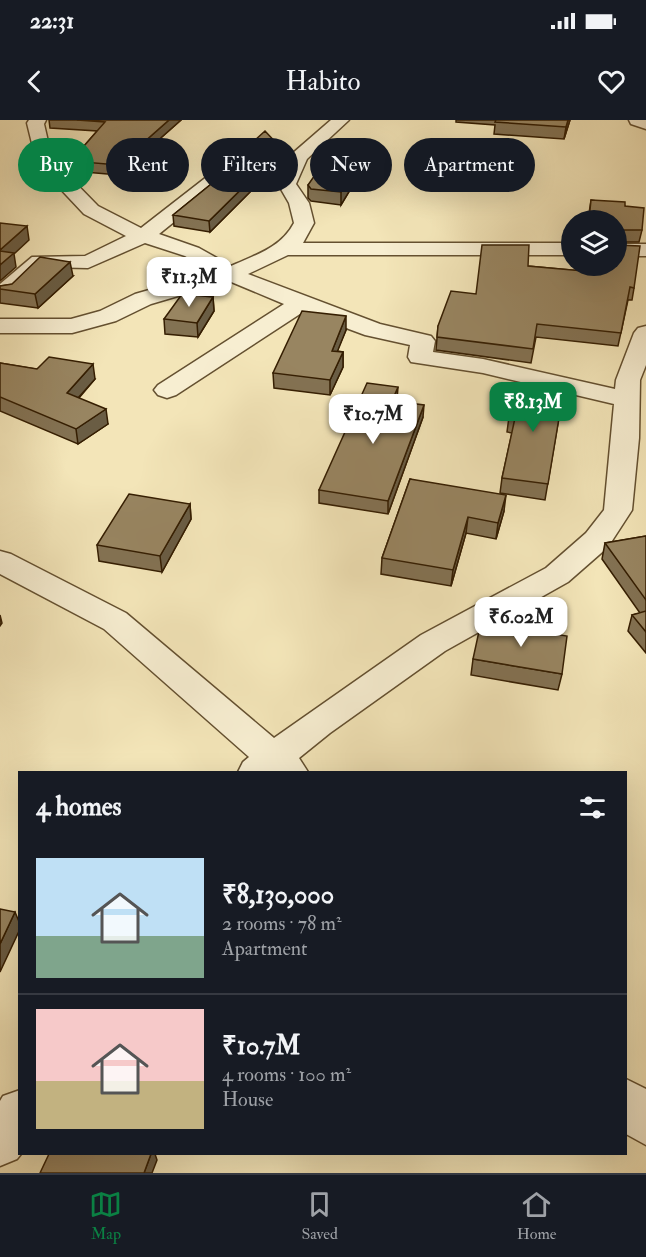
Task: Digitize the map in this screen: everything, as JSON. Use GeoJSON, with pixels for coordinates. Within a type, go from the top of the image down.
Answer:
{"type":"FeatureCollection","features":[{"type":"Feature","properties":{"kind":"street"},"geometry":{"type":"LineString","coordinates":[[38,120],[35,123],[43,160],[91,210],[144,236],[192,252],[230,274],[301,303],[373,330],[423,341],[420,357],[483,366],[627,399]]}},
{"type":"Feature","properties":{"kind":"street"},"geometry":{"type":"LineString","coordinates":[[0,326],[72,326],[108,316],[143,299],[230,274],[285,249],[297,237],[304,223],[299,203],[287,184],[299,157],[340,120]]}},
{"type":"Feature","properties":{"kind":"street"},"geometry":{"type":"LineString","coordinates":[[637,120],[646,124]]}},
{"type":"Feature","properties":{"kind":"street"},"geometry":{"type":"LineString","coordinates":[[0,292],[5,291],[39,261],[88,262],[144,236],[201,191]]}},
{"type":"Feature","properties":{"kind":"street"},"geometry":{"type":"LineString","coordinates":[[285,249],[561,249]]}},
{"type":"Feature","properties":{"kind":"street"},"geometry":{"type":"LineString","coordinates":[[627,250],[646,250]]}},
{"type":"Feature","properties":{"kind":"street"},"geometry":{"type":"LineString","coordinates":[[167,390],[301,303]]}},
{"type":"Feature","properties":{"kind":"street"},"geometry":{"type":"LineString","coordinates":[[0,561],[115,621],[273,768],[317,724],[434,643],[557,575],[597,540],[618,510],[636,440],[627,399],[628,380],[646,333]]}},
{"type":"Feature","properties":{"kind":"street"},"geometry":{"type":"LineString","coordinates":[[627,1103],[646,1121]]}},
{"type":"Feature","properties":{"kind":"street"},"geometry":{"type":"LineString","coordinates":[[0,1142],[18,1116]]}},
{"type":"Feature","properties":{"kind":"building"},"geometry":{"type":"Polygon","coordinates":[[[77,120],[169,120],[149,138],[106,138],[106,164],[94,163],[94,138],[91,138],[105,122],[77,120]]]}},
{"type":"Feature","properties":{"kind":"building"},"geometry":{"type":"Polygon","coordinates":[[[496,120],[568,120],[566,127],[495,122],[496,120]]]}},
{"type":"Feature","properties":{"kind":"building"},"geometry":{"type":"Polygon","coordinates":[[[265,131],[272,138],[257,138],[265,131]]]}},
{"type":"Feature","properties":{"kind":"building"},"geometry":{"type":"Polygon","coordinates":[[[201,192],[238,192],[209,221],[173,215],[201,192]]]}},
{"type":"Feature","properties":{"kind":"building"},"geometry":{"type":"Polygon","coordinates":[[[591,200],[625,202],[625,206],[644,208],[642,230],[627,230],[627,210],[590,210],[591,200]]]}},
{"type":"Feature","properties":{"kind":"building"},"geometry":{"type":"Polygon","coordinates":[[[0,223],[27,226],[0,250],[0,223]]]}},
{"type":"Feature","properties":{"kind":"building"},"geometry":{"type":"Polygon","coordinates":[[[482,245],[529,245],[528,266],[561,269],[561,276],[627,276],[627,245],[640,246],[634,288],[630,287],[621,333],[537,324],[533,349],[437,337],[438,326],[451,291],[476,294],[482,245]]]}},
{"type":"Feature","properties":{"kind":"building"},"geometry":{"type":"Polygon","coordinates":[[[0,251],[14,253],[0,265],[0,251]]]}},
{"type":"Feature","properties":{"kind":"building"},"geometry":{"type":"Polygon","coordinates":[[[40,257],[70,262],[35,294],[0,289],[0,286],[12,284],[40,257]]]}},
{"type":"Feature","properties":{"kind":"building"},"geometry":{"type":"Polygon","coordinates":[[[182,294],[213,297],[197,323],[164,319],[182,294]]]}},
{"type":"Feature","properties":{"kind":"building"},"geometry":{"type":"Polygon","coordinates":[[[302,311],[346,316],[332,351],[343,352],[330,380],[273,373],[302,311]]]}},
{"type":"Feature","properties":{"kind":"building"},"geometry":{"type":"Polygon","coordinates":[[[49,357],[93,364],[67,393],[106,409],[76,429],[0,397],[0,363],[37,369],[49,357]]]}},
{"type":"Feature","properties":{"kind":"building"},"geometry":{"type":"Polygon","coordinates":[[[367,383],[398,387],[392,401],[424,405],[388,501],[319,490],[367,383]]]}},
{"type":"Feature","properties":{"kind":"building"},"geometry":{"type":"Polygon","coordinates":[[[516,383],[564,388],[548,484],[502,478],[515,418],[509,417],[516,383]]]}},
{"type":"Feature","properties":{"kind":"building"},"geometry":{"type":"Polygon","coordinates":[[[410,479],[506,495],[498,523],[468,517],[453,570],[382,558],[410,479]]]}},
{"type":"Feature","properties":{"kind":"building"},"geometry":{"type":"Polygon","coordinates":[[[129,494],[190,504],[160,556],[97,545],[129,494]]]}},
{"type":"Feature","properties":{"kind":"building"},"geometry":{"type":"Polygon","coordinates":[[[646,536],[646,600],[605,543],[646,536]]]}},
{"type":"Feature","properties":{"kind":"building"},"geometry":{"type":"Polygon","coordinates":[[[646,611],[646,632],[632,615],[646,611]]]}},
{"type":"Feature","properties":{"kind":"building"},"geometry":{"type":"Polygon","coordinates":[[[481,622],[567,636],[562,674],[473,659],[481,622]]]}},
{"type":"Feature","properties":{"kind":"building"},"geometry":{"type":"Polygon","coordinates":[[[0,909],[15,912],[0,944],[0,909]]]}},
{"type":"Feature","properties":{"kind":"building"},"geometry":{"type":"Polygon","coordinates":[[[49,1155],[151,1155],[144,1173],[40,1173],[49,1155]]]}}]}
